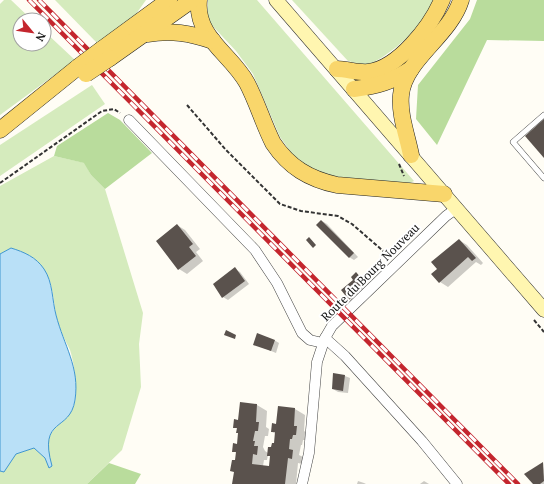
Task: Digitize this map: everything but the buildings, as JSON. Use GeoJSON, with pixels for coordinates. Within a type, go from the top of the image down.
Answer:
{"type":"FeatureCollection","features":[{"type":"Feature","properties":{"kind":"main road"},"geometry":{"type":"LineString","coordinates":[[106,54],[155,5],[169,0]]}},
{"type":"Feature","properties":{"kind":"main road"},"geometry":{"type":"LineString","coordinates":[[0,130],[82,70],[106,54],[143,34],[192,0]]}},
{"type":"Feature","properties":{"kind":"main road"},"geometry":{"type":"LineString","coordinates":[[199,0],[200,21],[213,41],[242,74],[273,143],[283,157],[298,170],[322,182],[444,194]]}},
{"type":"Feature","properties":{"kind":"main road"},"geometry":{"type":"LineString","coordinates":[[276,0],[544,310]]}},
{"type":"Feature","properties":{"kind":"main road"},"geometry":{"type":"LineString","coordinates":[[337,69],[368,72],[389,63],[414,42],[428,24],[442,0]]}},
{"type":"Feature","properties":{"kind":"main road"},"geometry":{"type":"LineString","coordinates":[[411,155],[400,103],[404,83],[411,69],[444,32],[453,18],[461,0]]}},
{"type":"Feature","properties":{"kind":"main road"},"geometry":{"type":"LineString","coordinates":[[143,34],[175,32],[198,36],[213,41]]}},
{"type":"Feature","properties":{"kind":"main road"},"geometry":{"type":"LineString","coordinates":[[354,89],[379,86],[395,79],[411,69]]}},
{"type":"Feature","properties":{"kind":"main road"},"geometry":{"type":"LineString","coordinates":[[523,287],[544,305]]}},
{"type":"Feature","properties":{"kind":"street"},"geometry":{"type":"LineString","coordinates":[[129,120],[255,250],[277,283],[302,334],[310,340],[324,340],[345,356],[422,441],[457,484]]}},
{"type":"Feature","properties":{"kind":"street","name":"Route du Bourg Nouveau"},"geometry":{"type":"LineString","coordinates":[[302,484],[309,453],[317,362],[324,340],[332,326],[398,264],[446,216],[457,208]]}},
{"type":"Feature","properties":{"kind":"lane"},"geometry":{"type":"LineString","coordinates":[[544,115],[512,142],[544,178]]}},
{"type":"Feature","properties":{"kind":"path"},"geometry":{"type":"LineString","coordinates":[[187,105],[226,150],[280,204],[301,211],[338,216],[352,224],[398,264]]}},
{"type":"Feature","properties":{"kind":"path"},"geometry":{"type":"LineString","coordinates":[[0,183],[102,111],[114,109],[129,120]]}},
{"type":"Feature","properties":{"kind":"green space"},"geometry":{"type":"Polygon","coordinates":[[[4,0],[11,0],[24,12],[12,12],[12,52],[52,52],[52,38],[75,60],[0,115],[0,4],[4,0]]]}},
{"type":"Feature","properties":{"kind":"green space"},"geometry":{"type":"Polygon","coordinates":[[[55,0],[146,0],[136,14],[97,43],[55,0]]]}},
{"type":"Feature","properties":{"kind":"green space"},"geometry":{"type":"Polygon","coordinates":[[[208,0],[257,0],[414,181],[410,183],[342,178],[315,172],[293,155],[280,137],[253,74],[236,51],[207,20],[208,0]]]}},
{"type":"Feature","properties":{"kind":"green space"},"geometry":{"type":"Polygon","coordinates":[[[292,0],[434,0],[421,21],[406,39],[388,54],[367,66],[348,61],[292,0]]]}},
{"type":"Feature","properties":{"kind":"green space"},"geometry":{"type":"Polygon","coordinates":[[[477,0],[544,0],[544,41],[487,40],[437,145],[416,119],[418,85],[470,19],[477,0]]]}},
{"type":"Feature","properties":{"kind":"green space"},"geometry":{"type":"Polygon","coordinates":[[[92,85],[105,104],[0,176],[0,145],[92,85]]]}},
{"type":"Feature","properties":{"kind":"green space"},"geometry":{"type":"Polygon","coordinates":[[[108,113],[120,120],[152,153],[105,189],[91,175],[84,163],[54,156],[57,146],[108,113]]]}},
{"type":"Feature","properties":{"kind":"green space"},"geometry":{"type":"Polygon","coordinates":[[[54,156],[85,163],[91,175],[105,189],[143,313],[139,344],[141,387],[122,450],[87,484],[0,484],[0,471],[4,472],[16,454],[34,448],[45,458],[48,453],[50,436],[72,410],[76,397],[73,362],[70,350],[57,319],[50,280],[41,265],[25,253],[11,248],[0,254],[0,186],[54,156]]]}},
{"type":"Feature","properties":{"kind":"green space"},"geometry":{"type":"Polygon","coordinates":[[[109,463],[141,474],[135,484],[87,484],[109,463]]]}},
{"type":"Feature","properties":{"kind":"water"},"geometry":{"type":"Polygon","coordinates":[[[11,248],[25,253],[33,258],[41,265],[47,274],[51,285],[59,326],[73,367],[76,388],[72,410],[52,432],[49,439],[49,450],[52,466],[49,468],[45,458],[34,448],[16,454],[4,472],[0,471],[0,254],[11,248]]]}},
{"type":"Feature","properties":{"kind":"railway"},"geometry":{"type":"LineString","coordinates":[[29,0],[509,484]]}},
{"type":"Feature","properties":{"kind":"railway"},"geometry":{"type":"LineString","coordinates":[[39,0],[518,484]]}}]}
